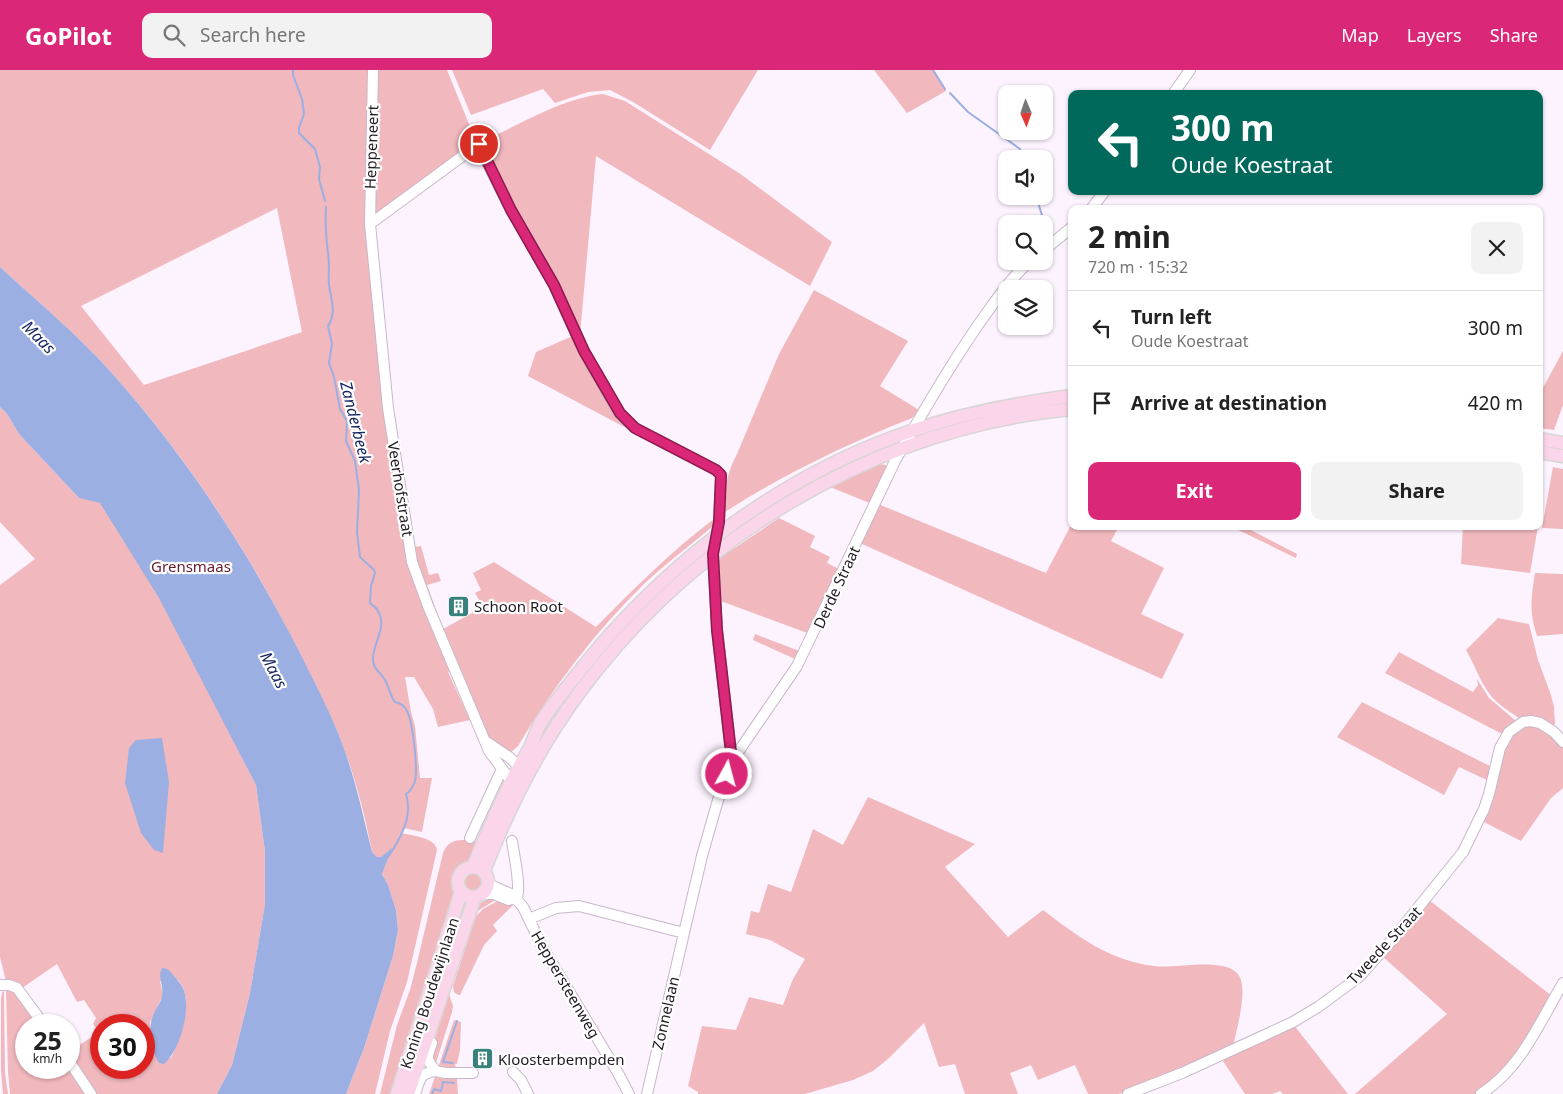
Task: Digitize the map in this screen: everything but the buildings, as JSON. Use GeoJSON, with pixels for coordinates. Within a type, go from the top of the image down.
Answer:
{"type":"FeatureCollection","features":[{"type":"Feature","properties":{"kind":"main road"},"geometry":{"type":"LineString","coordinates":[[478,869],[493,848],[540,725],[596,650],[642,600],[674,570],[716,536],[759,506],[818,471],[912,430],[971,413],[1068,396]]}},
{"type":"Feature","properties":{"kind":"main road"},"geometry":{"type":"LineString","coordinates":[[478,869],[511,781],[524,771],[606,658],[660,600],[713,554],[748,528],[796,498],[843,473],[903,448],[981,424],[1018,416],[1068,409]]}},
{"type":"Feature","properties":{"kind":"main road"},"geometry":{"type":"LineString","coordinates":[[1543,441],[1558,448]]}},
{"type":"Feature","properties":{"kind":"main road"},"geometry":{"type":"LineString","coordinates":[[1543,451],[1558,448]]}},
{"type":"Feature","properties":{"kind":"main road"},"geometry":{"type":"LineString","coordinates":[[465,869],[478,869],[487,875],[482,892],[465,895],[461,892],[458,884],[459,876],[465,869]]}},
{"type":"Feature","properties":{"kind":"main road","name":"Koning Boudewijnlaan"},"geometry":{"type":"LineString","coordinates":[[397,1094],[461,892]]}},
{"type":"Feature","properties":{"kind":"main road","name":"Koning Boudewijnlaan"},"geometry":{"type":"LineString","coordinates":[[408,1094],[443,990],[482,892]]}},
{"type":"Feature","properties":{"kind":"street","name":"Heppeneert"},"geometry":{"type":"LineString","coordinates":[[370,224],[374,70]]}},
{"type":"Feature","properties":{"kind":"street"},"geometry":{"type":"LineString","coordinates":[[1176,90],[1190,70]]}},
{"type":"Feature","properties":{"kind":"street"},"geometry":{"type":"LineString","coordinates":[[476,133],[479,144],[511,210],[554,285],[584,351],[620,413],[635,428],[716,470],[721,475],[719,522],[713,554],[717,630],[732,761]]}},
{"type":"Feature","properties":{"kind":"street"},"geometry":{"type":"LineString","coordinates":[[370,224],[479,144]]}},
{"type":"Feature","properties":{"kind":"street"},"geometry":{"type":"LineString","coordinates":[[1094,205],[1102,195]]}},
{"type":"Feature","properties":{"kind":"street","name":"Veerhofstraat"},"geometry":{"type":"LineString","coordinates":[[370,224],[388,408],[412,562],[428,606],[489,751],[511,781]]}},
{"type":"Feature","properties":{"kind":"street"},"geometry":{"type":"LineString","coordinates":[[1053,243],[1068,230]]}},
{"type":"Feature","properties":{"kind":"street","name":"Derde Straat"},"geometry":{"type":"LineString","coordinates":[[684,933],[707,838],[722,786],[732,761],[797,666],[912,430],[972,333],[1020,270]]}},
{"type":"Feature","properties":{"kind":"street","name":"Tweede Straat"},"geometry":{"type":"LineString","coordinates":[[1128,1094],[1182,1073],[1293,1022],[1318,1007],[1359,977],[1392,940],[1463,852],[1489,794],[1500,748],[1509,732],[1523,722],[1540,723],[1554,732],[1563,742]]}},
{"type":"Feature","properties":{"kind":"street"},"geometry":{"type":"LineString","coordinates":[[485,741],[524,771]]}},
{"type":"Feature","properties":{"kind":"street"},"geometry":{"type":"LineString","coordinates":[[470,838],[502,768]]}},
{"type":"Feature","properties":{"kind":"street"},"geometry":{"type":"LineString","coordinates":[[482,892],[510,900],[516,900],[519,895],[512,841]]}},
{"type":"Feature","properties":{"kind":"street","name":"Heppersteenweg"},"geometry":{"type":"LineString","coordinates":[[516,900],[523,907],[542,946],[629,1094]]}},
{"type":"Feature","properties":{"kind":"street"},"geometry":{"type":"LineString","coordinates":[[529,919],[556,908],[579,906],[684,933]]}},
{"type":"Feature","properties":{"kind":"street","name":"Zonnelaan"},"geometry":{"type":"LineString","coordinates":[[647,1094],[684,933]]}},
{"type":"Feature","properties":{"kind":"street"},"geometry":{"type":"LineString","coordinates":[[1481,1094],[1511,1068],[1531,1042],[1563,983]]}},
{"type":"Feature","properties":{"kind":"street"},"geometry":{"type":"LineString","coordinates":[[0,985],[18,988],[36,1014]]}},
{"type":"Feature","properties":{"kind":"street"},"geometry":{"type":"LineString","coordinates":[[415,1094],[444,1006],[443,990]]}},
{"type":"Feature","properties":{"kind":"street"},"geometry":{"type":"LineString","coordinates":[[428,1055],[428,1063],[436,1070],[445,1073],[473,1073]]}},
{"type":"Feature","properties":{"kind":"street"},"geometry":{"type":"LineString","coordinates":[[421,1077],[425,1072],[436,1070]]}},
{"type":"Feature","properties":{"kind":"street"},"geometry":{"type":"LineString","coordinates":[[513,1072],[520,1079],[528,1094]]}},
{"type":"Feature","properties":{"kind":"street"},"geometry":{"type":"LineString","coordinates":[[80,1078],[91,1094]]}},
{"type":"Feature","properties":{"kind":"green space"},"geometry":{"type":"Polygon","coordinates":[[[0,70],[370,70],[368,159],[404,536],[412,580],[420,577],[413,547],[421,546],[429,575],[438,573],[441,581],[427,585],[443,629],[483,607],[475,593],[481,590],[473,573],[494,562],[596,627],[668,557],[714,519],[714,525],[652,576],[609,621],[560,681],[518,746],[510,753],[488,737],[457,669],[448,672],[470,720],[438,727],[433,709],[414,677],[405,677],[415,726],[420,778],[432,778],[422,832],[404,828],[401,833],[428,840],[432,842],[437,850],[407,982],[390,1031],[375,1094],[346,1094],[364,1048],[393,956],[398,930],[396,910],[388,885],[382,874],[390,850],[381,857],[377,857],[372,852],[352,772],[330,715],[264,586],[193,474],[139,405],[97,357],[0,267],[0,70]],[[277,208],[81,306],[144,385],[302,332],[277,208]]]}},
{"type":"Feature","properties":{"kind":"green space"},"geometry":{"type":"Polygon","coordinates":[[[377,70],[447,70],[476,141],[372,217],[377,70]]]}},
{"type":"Feature","properties":{"kind":"green space"},"geometry":{"type":"Polygon","coordinates":[[[452,70],[758,70],[710,150],[633,102],[610,90],[588,92],[555,103],[543,89],[471,115],[452,70]]]}},
{"type":"Feature","properties":{"kind":"green space"},"geometry":{"type":"Polygon","coordinates":[[[874,70],[934,70],[946,91],[907,113],[874,70]]]}},
{"type":"Feature","properties":{"kind":"green space"},"geometry":{"type":"Polygon","coordinates":[[[603,94],[625,101],[739,173],[832,242],[810,286],[596,156],[580,335],[508,198],[483,144],[488,139],[530,118],[574,100],[603,94]]]}},
{"type":"Feature","properties":{"kind":"green space"},"geometry":{"type":"Polygon","coordinates":[[[814,290],[908,341],[880,386],[919,410],[912,418],[816,460],[725,512],[721,510],[731,468],[779,354],[814,290]]]}},
{"type":"Feature","properties":{"kind":"green space"},"geometry":{"type":"Polygon","coordinates":[[[575,335],[630,426],[628,429],[528,376],[536,352],[575,335]]]}},
{"type":"Feature","properties":{"kind":"green space"},"geometry":{"type":"Polygon","coordinates":[[[1563,351],[1563,405],[1554,430],[1543,429],[1543,388],[1563,351]]]}},
{"type":"Feature","properties":{"kind":"green space","name":"Grensmaas"},"geometry":{"type":"Polygon","coordinates":[[[0,373],[219,523],[305,874],[181,638],[256,785],[265,852],[265,904],[250,993],[232,1065],[217,1094],[93,1094],[80,1075],[80,1045],[90,1038],[90,1079],[155,1079],[155,1055],[171,1058],[182,1030],[186,1007],[185,996],[183,987],[177,979],[160,981],[163,995],[154,1014],[93,1014],[84,1000],[77,1002],[57,964],[22,988],[6,981],[0,957],[0,585],[35,559],[0,522],[0,407],[7,414],[19,434],[79,498],[98,501],[0,373]]]}},
{"type":"Feature","properties":{"kind":"green space"},"geometry":{"type":"Polygon","coordinates":[[[898,442],[899,444],[721,540],[744,519],[836,466],[898,442]]]}},
{"type":"Feature","properties":{"kind":"green space"},"geometry":{"type":"Polygon","coordinates":[[[880,464],[886,465],[886,470],[872,504],[830,487],[880,464]]]}},
{"type":"Feature","properties":{"kind":"green space"},"geometry":{"type":"Polygon","coordinates":[[[1553,467],[1563,469],[1563,529],[1543,528],[1553,467]]]}},
{"type":"Feature","properties":{"kind":"green space"},"geometry":{"type":"Polygon","coordinates":[[[878,504],[1046,573],[1068,530],[1117,530],[1111,541],[1164,568],[1141,614],[1184,634],[1162,679],[860,543],[878,504]]]}},
{"type":"Feature","properties":{"kind":"green space"},"geometry":{"type":"Polygon","coordinates":[[[779,518],[815,536],[810,547],[830,557],[827,563],[841,570],[810,634],[718,600],[717,560],[779,518]]]}},
{"type":"Feature","properties":{"kind":"green space"},"geometry":{"type":"Polygon","coordinates":[[[1238,530],[1251,530],[1297,554],[1296,558],[1238,530]]]}},
{"type":"Feature","properties":{"kind":"green space"},"geometry":{"type":"Polygon","coordinates":[[[1463,530],[1537,530],[1530,573],[1461,564],[1463,530]]]}},
{"type":"Feature","properties":{"kind":"green space"},"geometry":{"type":"Polygon","coordinates":[[[1535,573],[1563,574],[1563,634],[1537,636],[1532,605],[1535,573]]]}},
{"type":"Feature","properties":{"kind":"green space"},"geometry":{"type":"Polygon","coordinates":[[[1498,618],[1529,624],[1538,660],[1554,707],[1555,724],[1552,727],[1523,717],[1519,718],[1497,702],[1484,685],[1466,650],[1498,618]]]}},
{"type":"Feature","properties":{"kind":"green space"},"geometry":{"type":"Polygon","coordinates":[[[755,634],[802,652],[797,660],[753,640],[755,634]]]}},
{"type":"Feature","properties":{"kind":"green space"},"geometry":{"type":"Polygon","coordinates":[[[1399,652],[1473,692],[1478,685],[1477,679],[1489,698],[1516,721],[1504,735],[1385,673],[1399,652]]]}},
{"type":"Feature","properties":{"kind":"green space"},"geometry":{"type":"Polygon","coordinates":[[[1362,702],[1492,767],[1489,781],[1459,767],[1444,795],[1337,737],[1362,702]]]}},
{"type":"Feature","properties":{"kind":"green space"},"geometry":{"type":"Polygon","coordinates":[[[1527,724],[1540,726],[1563,746],[1563,788],[1551,798],[1521,841],[1482,821],[1500,757],[1510,737],[1527,724]]]}},
{"type":"Feature","properties":{"kind":"green space"},"geometry":{"type":"Polygon","coordinates":[[[868,797],[975,844],[945,867],[1008,937],[1043,910],[1082,938],[1122,959],[1163,967],[1209,965],[1230,968],[1241,979],[1242,988],[1239,1020],[1233,1047],[1119,1094],[1088,1094],[1075,1065],[1038,1080],[1031,1065],[1010,1073],[1018,1094],[965,1094],[955,1064],[939,1067],[924,1023],[888,1059],[873,1071],[853,1080],[805,1094],[698,1094],[698,1092],[688,1086],[702,1026],[736,1030],[749,997],[783,1005],[793,979],[805,959],[770,940],[746,934],[751,911],[759,913],[768,884],[791,892],[813,829],[843,845],[868,797]]]}},
{"type":"Feature","properties":{"kind":"green space"},"geometry":{"type":"Polygon","coordinates":[[[472,840],[480,844],[470,863],[461,867],[456,875],[457,891],[392,1094],[380,1094],[397,1025],[410,990],[443,853],[445,848],[454,841],[472,840]]]}},
{"type":"Feature","properties":{"kind":"green space"},"geometry":{"type":"Polygon","coordinates":[[[474,872],[481,875],[484,882],[481,889],[474,892],[467,889],[464,882],[467,875],[474,872]]]}},
{"type":"Feature","properties":{"kind":"green space"},"geometry":{"type":"Polygon","coordinates":[[[484,897],[497,899],[476,912],[448,991],[453,1006],[452,1012],[435,1066],[430,1054],[445,1007],[446,997],[477,901],[484,897]]]}},
{"type":"Feature","properties":{"kind":"green space"},"geometry":{"type":"Polygon","coordinates":[[[499,900],[514,904],[493,925],[497,931],[484,945],[460,995],[458,995],[454,992],[453,986],[476,916],[483,909],[499,900]]]}},
{"type":"Feature","properties":{"kind":"green space"},"geometry":{"type":"Polygon","coordinates":[[[1429,900],[1552,996],[1517,1054],[1479,1094],[1355,1094],[1447,1014],[1382,956],[1429,900]]]}},
{"type":"Feature","properties":{"kind":"green space"},"geometry":{"type":"Polygon","coordinates":[[[6,989],[12,989],[30,1014],[15,1014],[15,1079],[76,1079],[86,1094],[10,1094],[6,989]]]}},
{"type":"Feature","properties":{"kind":"green space"},"geometry":{"type":"Polygon","coordinates":[[[4,990],[5,1073],[8,1094],[3,1094],[1,1070],[1,1000],[4,990]]]}},
{"type":"Feature","properties":{"kind":"green space"},"geometry":{"type":"Polygon","coordinates":[[[454,1020],[461,1022],[460,1050],[457,1064],[455,1064],[456,1068],[438,1068],[454,1020]]]}},
{"type":"Feature","properties":{"kind":"green space"},"geometry":{"type":"Polygon","coordinates":[[[1293,1024],[1348,1094],[1283,1094],[1280,1091],[1272,1094],[1245,1094],[1221,1058],[1293,1024]]]}},
{"type":"Feature","properties":{"kind":"green space"},"geometry":{"type":"Polygon","coordinates":[[[436,1074],[457,1079],[458,1094],[429,1094],[436,1074]]]}},
{"type":"Feature","properties":{"kind":"water","name":"Maas"},"geometry":{"type":"Polygon","coordinates":[[[0,267],[97,357],[165,437],[191,472],[261,581],[329,712],[352,772],[372,852],[377,857],[381,857],[392,848],[382,874],[388,885],[396,910],[398,930],[393,956],[364,1048],[346,1094],[217,1094],[232,1065],[250,993],[265,904],[265,852],[256,785],[159,598],[100,503],[79,498],[19,434],[7,414],[0,407],[0,267]]]}},
{"type":"Feature","properties":{"kind":"water"},"geometry":{"type":"Polygon","coordinates":[[[162,738],[169,782],[163,853],[154,850],[141,833],[125,783],[129,748],[136,740],[162,738]]]}},
{"type":"Feature","properties":{"kind":"water"},"geometry":{"type":"Polygon","coordinates":[[[162,968],[169,970],[181,985],[186,1006],[183,1029],[179,1040],[170,1058],[164,1064],[159,1063],[155,1055],[154,1014],[162,997],[162,968]]]}},
{"type":"Feature","properties":{"kind":"waterway","name":"Zanderbeek"},"geometry":{"type":"LineString","coordinates":[[293,70],[302,99],[304,114],[299,133],[315,149],[320,167],[319,179],[325,201]]}},
{"type":"Feature","properties":{"kind":"waterway"},"geometry":{"type":"LineString","coordinates":[[933,70],[945,89]]}},
{"type":"Feature","properties":{"kind":"waterway"},"geometry":{"type":"LineString","coordinates":[[950,93],[968,112],[1020,150]]}},
{"type":"Feature","properties":{"kind":"waterway"},"geometry":{"type":"LineString","coordinates":[[1039,205],[1042,215]]}},
{"type":"Feature","properties":{"kind":"waterway","name":"Zanderbeek"},"geometry":{"type":"LineString","coordinates":[[326,207],[329,285],[333,311],[328,326],[332,344],[329,363],[334,377],[340,409],[347,421],[346,441],[355,461],[359,490],[357,533],[360,557],[375,573],[371,586],[370,603],[381,617],[381,629],[373,654],[373,663],[385,680],[395,702],[403,706],[407,711],[414,746],[416,775],[413,787],[406,794],[408,802],[407,819],[401,835],[388,857]]}},
{"type":"Feature","properties":{"kind":"waterway"},"geometry":{"type":"LineString","coordinates":[[453,1063],[443,1062],[457,1021]]}},
{"type":"Feature","properties":{"kind":"waterway"},"geometry":{"type":"LineString","coordinates":[[432,1094],[434,1089],[441,1091],[443,1082],[454,1083]]}},
{"type":"Feature","properties":{"kind":"place","name":"Schoon Root"},"geometry":{"type":"Point","coordinates":[458,606]}},
{"type":"Feature","properties":{"kind":"place","name":"Kloosterbempden"},"geometry":{"type":"Point","coordinates":[482,1059]}},
{"type":"Feature","properties":{"kind":"route"},"geometry":{"type":"LineString","coordinates":[[479,144],[511,210],[554,285],[584,351],[620,413],[635,428],[716,470],[721,475],[718,509],[719,522],[713,554],[717,630],[732,761],[727,774]]}}]}
